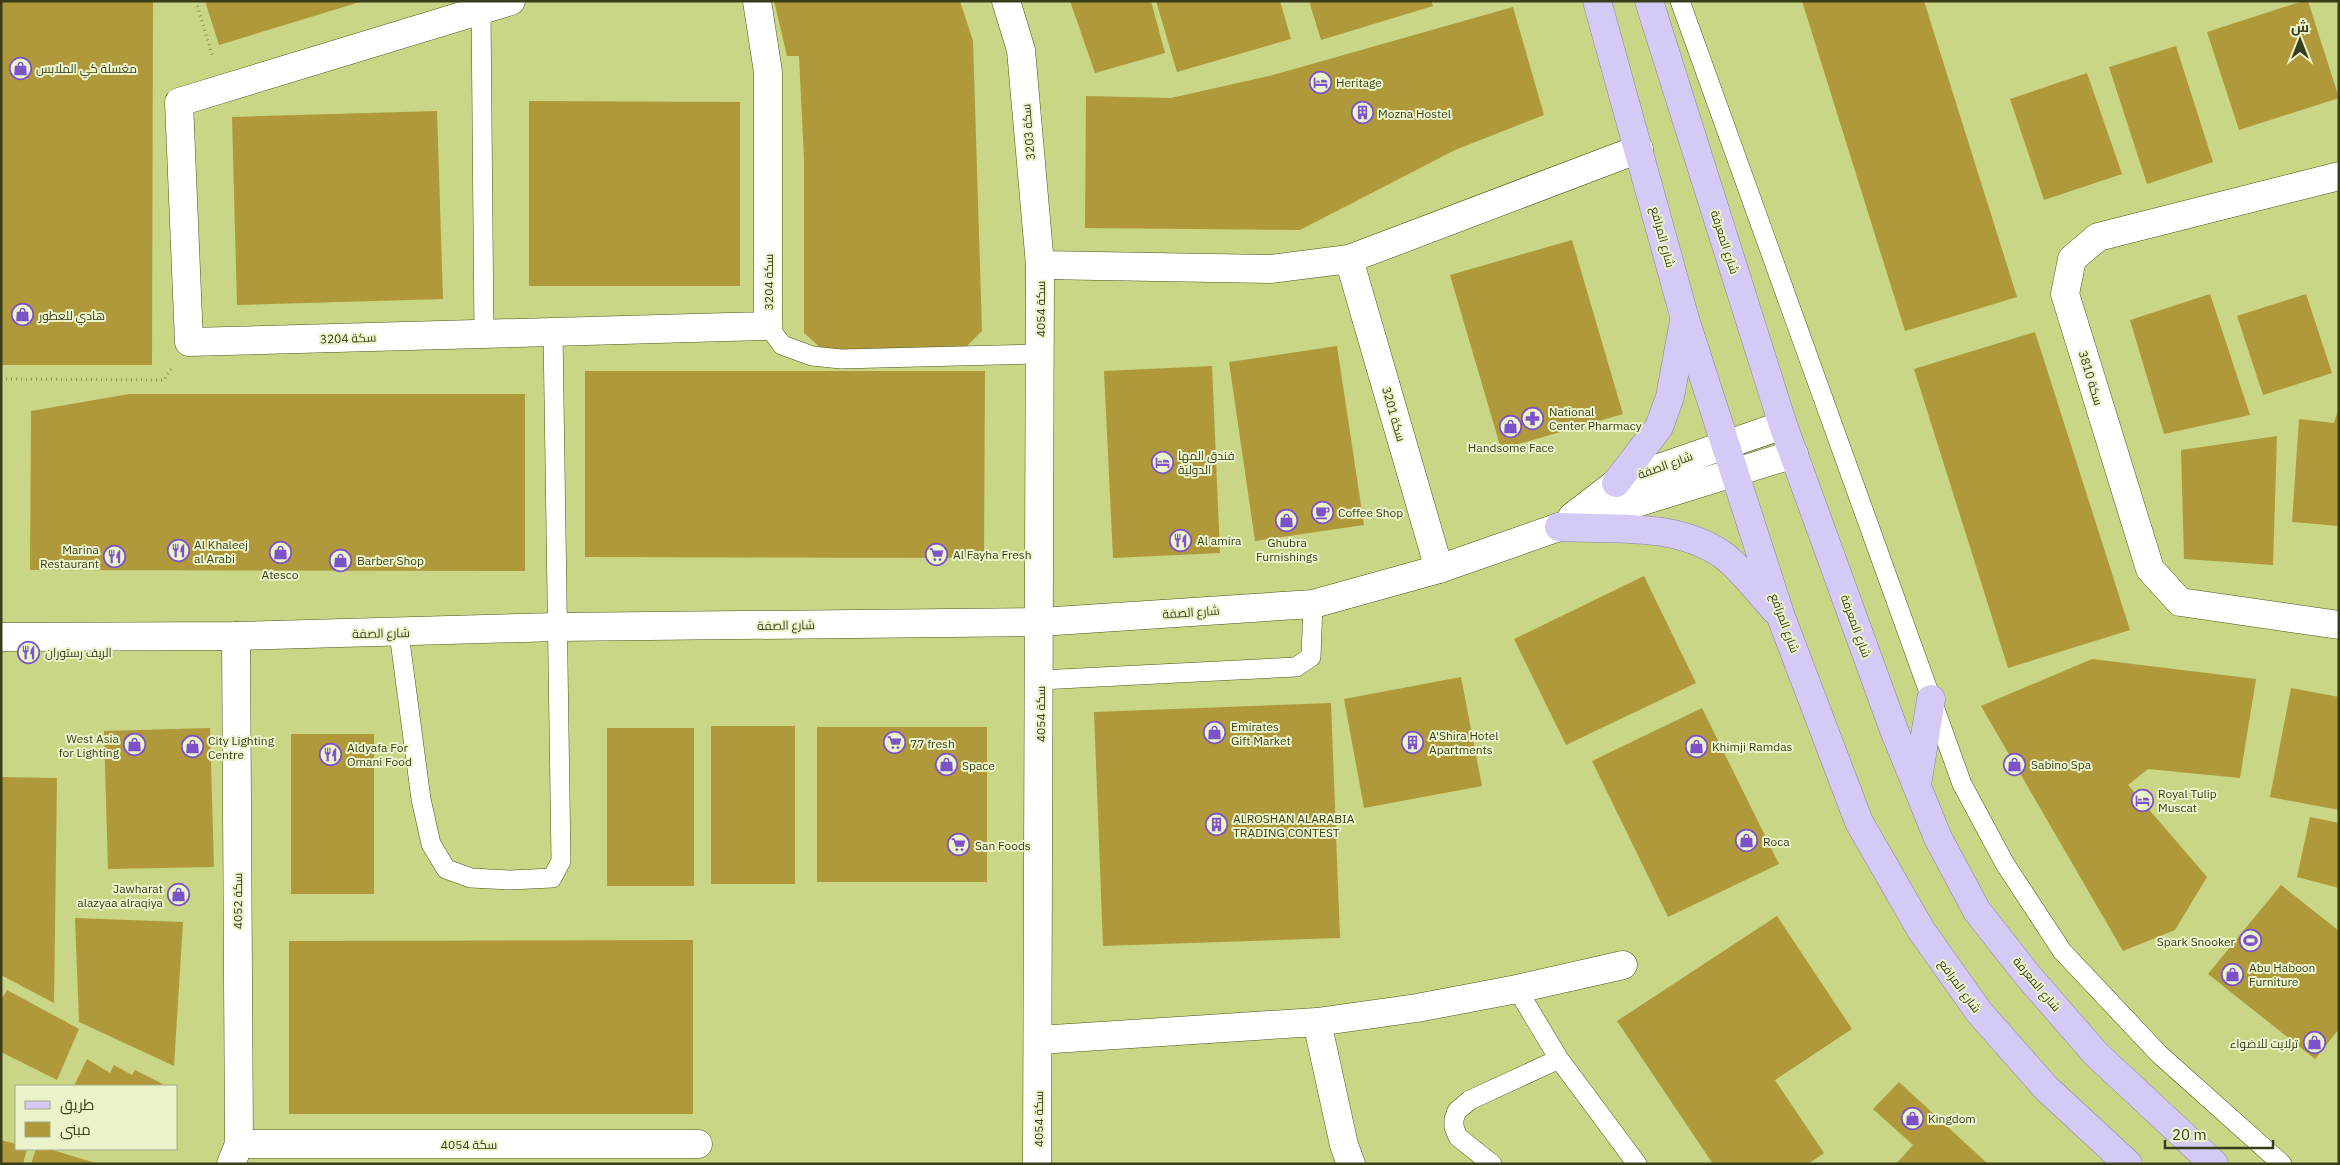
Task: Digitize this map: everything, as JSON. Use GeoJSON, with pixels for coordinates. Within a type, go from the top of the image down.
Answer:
{"type":"FeatureCollection","features":[{"type":"Feature","properties":{"kind":"main road","name":"شارع المرافع"},"geometry":{"type":"LineString","coordinates":[[1597,1],[1685,319],[1782,617],[1859,822],[1920,930],[1978,1012],[2046,1088],[2128,1164]]}},
{"type":"Feature","properties":{"kind":"main road","name":"شارع المعرفة"},"geometry":{"type":"LineString","coordinates":[[1649,1],[1783,425],[1894,730],[1938,838],[1978,911],[2024,970],[2096,1054],[2214,1164]]}},
{"type":"Feature","properties":{"kind":"main road"},"geometry":{"type":"LineString","coordinates":[[1616,483],[1659,427],[1670,397],[1685,319]]}},
{"type":"Feature","properties":{"kind":"main road"},"geometry":{"type":"LineString","coordinates":[[1559,527],[1659,531],[1704,544],[1724,556],[1782,617]]}},
{"type":"Feature","properties":{"kind":"main road"},"geometry":{"type":"LineString","coordinates":[[1917,785],[1931,699]]}},
{"type":"Feature","properties":{"kind":"street"},"geometry":{"type":"LineString","coordinates":[[189,342],[179,102],[511,1]]}},
{"type":"Feature","properties":{"kind":"street","name":"سكة 3204"},"geometry":{"type":"LineString","coordinates":[[189,342],[768,326],[768,72],[757,1]]}},
{"type":"Feature","properties":{"kind":"street","name":"سكة 3203"},"geometry":{"type":"LineString","coordinates":[[1006,1],[1021,50],[1040,265]]}},
{"type":"Feature","properties":{"kind":"street"},"geometry":{"type":"LineString","coordinates":[[1040,265],[1270,269],[1349,259],[1639,149]]}},
{"type":"Feature","properties":{"kind":"street","name":"سكة 3810"},"geometry":{"type":"LineString","coordinates":[[2339,176],[2098,237],[2072,259],[2065,294],[2150,569],[2180,602],[2339,626]]}},
{"type":"Feature","properties":{"kind":"street","name":"سكة 3201"},"geometry":{"type":"LineString","coordinates":[[1349,259],[1439,569]]}},
{"type":"Feature","properties":{"kind":"street","name":"سكة 4054"},"geometry":{"type":"LineString","coordinates":[[1037,1164],[1040,265]]}},
{"type":"Feature","properties":{"kind":"street","name":"شارع الصفة"},"geometry":{"type":"LineString","coordinates":[[1559,527],[1616,483],[1783,425]]}},
{"type":"Feature","properties":{"kind":"street","name":"شارع الصفة"},"geometry":{"type":"LineString","coordinates":[[1,638],[399,633],[558,627],[1040,622],[1314,604],[1439,569],[1559,527],[1794,454]]}},
{"type":"Feature","properties":{"kind":"street","name":"سكة 4052"},"geometry":{"type":"LineString","coordinates":[[235,1154],[236,636]]}},
{"type":"Feature","properties":{"kind":"street"},"geometry":{"type":"LineString","coordinates":[[1038,1040],[1317,1022],[1418,1008],[1517,989],[1623,965]]}},
{"type":"Feature","properties":{"kind":"street"},"geometry":{"type":"LineString","coordinates":[[1317,1022],[1344,1145],[1351,1164]]}},
{"type":"Feature","properties":{"kind":"street","name":"سكة 4054"},"geometry":{"type":"LineString","coordinates":[[235,1154],[698,1144]]}},
{"type":"Feature","properties":{"kind":"lane"},"geometry":{"type":"LineString","coordinates":[[1680,1],[1962,784],[2005,864],[2062,951],[2159,1054],[2282,1164]]}},
{"type":"Feature","properties":{"kind":"lane"},"geometry":{"type":"LineString","coordinates":[[481,10],[484,334]]}},
{"type":"Feature","properties":{"kind":"lane"},"geometry":{"type":"LineString","coordinates":[[768,326],[782,345],[812,356],[841,359],[1040,354]]}},
{"type":"Feature","properties":{"kind":"lane"},"geometry":{"type":"LineString","coordinates":[[399,633],[421,799],[431,844],[446,869],[471,878],[533,880],[552,878],[561,861],[553,332]]}},
{"type":"Feature","properties":{"kind":"lane"},"geometry":{"type":"LineString","coordinates":[[1040,680],[1296,667],[1311,657],[1314,604]]}},
{"type":"Feature","properties":{"kind":"lane"},"geometry":{"type":"LineString","coordinates":[[1517,989],[1559,1059],[1637,1164]]}},
{"type":"Feature","properties":{"kind":"lane"},"geometry":{"type":"LineString","coordinates":[[1492,1164],[1458,1136],[1454,1127],[1457,1111],[1470,1100],[1559,1059]]}},
{"type":"Feature","properties":{"kind":"path"},"geometry":{"type":"LineString","coordinates":[[196,1],[222,89]]}},
{"type":"Feature","properties":{"kind":"path"},"geometry":{"type":"LineString","coordinates":[[1,379],[164,380],[189,342]]}},
{"type":"Feature","properties":{"kind":"building"},"geometry":{"type":"Polygon","coordinates":[[[1,1],[153,1],[152,365],[1,365],[1,1]]]}},
{"type":"Feature","properties":{"kind":"building"},"geometry":{"type":"Polygon","coordinates":[[[205,1],[360,1],[360,2],[219,45],[205,1]]]}},
{"type":"Feature","properties":{"kind":"building"},"geometry":{"type":"Polygon","coordinates":[[[774,1],[960,1],[973,41],[982,331],[964,349],[830,356],[804,333],[804,159],[799,56],[787,56],[774,1]]]}},
{"type":"Feature","properties":{"kind":"building"},"geometry":{"type":"Polygon","coordinates":[[[1070,1],[1151,1],[1165,53],[1095,73],[1070,1]]]}},
{"type":"Feature","properties":{"kind":"building"},"geometry":{"type":"Polygon","coordinates":[[[1156,1],[1280,1],[1291,39],[1177,72],[1156,1]]]}},
{"type":"Feature","properties":{"kind":"building"},"geometry":{"type":"Polygon","coordinates":[[[1309,1],[1431,1],[1433,6],[1321,40],[1309,1]]]}},
{"type":"Feature","properties":{"kind":"building"},"geometry":{"type":"Polygon","coordinates":[[[1802,1],[1924,1],[2017,297],[1905,331],[1802,1]]]}},
{"type":"Feature","properties":{"kind":"building"},"geometry":{"type":"Polygon","coordinates":[[[2308,1],[2339,98],[2239,130],[2207,32],[2308,1]]]}},
{"type":"Feature","properties":{"kind":"building"},"geometry":{"type":"Polygon","coordinates":[[[1513,7],[1544,115],[1455,150],[1300,230],[1085,228],[1086,96],[1171,98],[1273,75],[1513,7]]]}},
{"type":"Feature","properties":{"kind":"building"},"geometry":{"type":"Polygon","coordinates":[[[2176,46],[2213,162],[2147,184],[2109,67],[2176,46]]]}},
{"type":"Feature","properties":{"kind":"building"},"geometry":{"type":"Polygon","coordinates":[[[2087,73],[2122,174],[2044,200],[2010,99],[2087,73]]]}},
{"type":"Feature","properties":{"kind":"building"},"geometry":{"type":"Polygon","coordinates":[[[529,101],[740,102],[740,286],[529,286],[529,101]]]}},
{"type":"Feature","properties":{"kind":"building"},"geometry":{"type":"Polygon","coordinates":[[[437,111],[443,299],[237,305],[232,117],[437,111]]]}},
{"type":"Feature","properties":{"kind":"building"},"geometry":{"type":"Polygon","coordinates":[[[1572,240],[1623,414],[1501,449],[1450,275],[1572,240]]]}},
{"type":"Feature","properties":{"kind":"building"},"geometry":{"type":"Polygon","coordinates":[[[2210,294],[2250,415],[2164,434],[2130,320],[2210,294]]]}},
{"type":"Feature","properties":{"kind":"building"},"geometry":{"type":"Polygon","coordinates":[[[2306,294],[2332,373],[2263,395],[2237,316],[2306,294]]]}},
{"type":"Feature","properties":{"kind":"building"},"geometry":{"type":"Polygon","coordinates":[[[2035,332],[2130,630],[2008,668],[1914,369],[2035,332]]]}},
{"type":"Feature","properties":{"kind":"building"},"geometry":{"type":"Polygon","coordinates":[[[1337,346],[1364,525],[1255,541],[1229,362],[1337,346]]]}},
{"type":"Feature","properties":{"kind":"building","name":"فندق المها الدولية"},"geometry":{"type":"Polygon","coordinates":[[[1212,366],[1220,553],[1113,558],[1104,371],[1212,366]]]}},
{"type":"Feature","properties":{"kind":"building"},"geometry":{"type":"Polygon","coordinates":[[[585,371],[985,371],[984,558],[585,557],[585,371]]]}},
{"type":"Feature","properties":{"kind":"building"},"geometry":{"type":"Polygon","coordinates":[[[129,394],[525,394],[525,571],[30,570],[31,411],[129,394]]]}},
{"type":"Feature","properties":{"kind":"building"},"geometry":{"type":"Polygon","coordinates":[[[2339,407],[2339,526],[2292,522],[2299,419],[2334,423],[2339,407]]]}},
{"type":"Feature","properties":{"kind":"building"},"geometry":{"type":"Polygon","coordinates":[[[2277,436],[2273,565],[2184,559],[2181,450],[2277,436]]]}},
{"type":"Feature","properties":{"kind":"building"},"geometry":{"type":"Polygon","coordinates":[[[1644,576],[1696,683],[1566,745],[1514,639],[1644,576]]]}},
{"type":"Feature","properties":{"kind":"building"},"geometry":{"type":"Polygon","coordinates":[[[2092,659],[2256,679],[2240,778],[2148,769],[2128,785],[2207,877],[2175,930],[2123,951],[1981,706],[2092,659]]]}},
{"type":"Feature","properties":{"kind":"building","name":"A'Shira Hotel Apartments"},"geometry":{"type":"Polygon","coordinates":[[[1461,677],[1482,786],[1364,808],[1344,699],[1461,677]]]}},
{"type":"Feature","properties":{"kind":"building"},"geometry":{"type":"Polygon","coordinates":[[[2291,688],[2339,697],[2339,810],[2270,797],[2291,688]]]}},
{"type":"Feature","properties":{"kind":"building","name":"ALROSHAN ALARABIA TRADING CONTEST"},"geometry":{"type":"Polygon","coordinates":[[[1331,703],[1340,938],[1103,946],[1094,712],[1331,703]]]}},
{"type":"Feature","properties":{"kind":"building"},"geometry":{"type":"Polygon","coordinates":[[[1702,708],[1779,864],[1668,917],[1592,761],[1702,708]]]}},
{"type":"Feature","properties":{"kind":"building"},"geometry":{"type":"Polygon","coordinates":[[[711,726],[795,726],[795,884],[711,884],[711,726]]]}},
{"type":"Feature","properties":{"kind":"building"},"geometry":{"type":"Polygon","coordinates":[[[817,727],[987,727],[987,882],[817,882],[817,727]]]}},
{"type":"Feature","properties":{"kind":"building"},"geometry":{"type":"Polygon","coordinates":[[[210,728],[214,867],[108,869],[104,731],[210,728]]]}},
{"type":"Feature","properties":{"kind":"building"},"geometry":{"type":"Polygon","coordinates":[[[607,728],[694,728],[694,886],[607,886],[607,728]]]}},
{"type":"Feature","properties":{"kind":"building"},"geometry":{"type":"Polygon","coordinates":[[[291,734],[374,734],[374,894],[291,894],[291,734]]]}},
{"type":"Feature","properties":{"kind":"building"},"geometry":{"type":"Polygon","coordinates":[[[1,777],[57,778],[54,1003],[1,975],[1,777]]]}},
{"type":"Feature","properties":{"kind":"building"},"geometry":{"type":"Polygon","coordinates":[[[2310,817],[2339,823],[2339,888],[2297,877],[2310,817]]]}},
{"type":"Feature","properties":{"kind":"building"},"geometry":{"type":"Polygon","coordinates":[[[2281,885],[2339,931],[2339,1029],[2315,1059],[2208,974],[2281,885]]]}},
{"type":"Feature","properties":{"kind":"building"},"geometry":{"type":"Polygon","coordinates":[[[1777,916],[1852,1029],[1775,1080],[1824,1153],[1808,1164],[1713,1164],[1617,1021],[1777,916]]]}},
{"type":"Feature","properties":{"kind":"building"},"geometry":{"type":"Polygon","coordinates":[[[75,918],[183,922],[174,1066],[79,1022],[75,918]]]}},
{"type":"Feature","properties":{"kind":"building"},"geometry":{"type":"Polygon","coordinates":[[[693,940],[693,1114],[289,1114],[289,941],[693,940]]]}},
{"type":"Feature","properties":{"kind":"building"},"geometry":{"type":"Polygon","coordinates":[[[7,990],[79,1029],[57,1080],[1,1052],[1,1000],[7,990]]]}},
{"type":"Feature","properties":{"kind":"building"},"geometry":{"type":"Polygon","coordinates":[[[87,1059],[110,1073],[114,1065],[132,1075],[135,1070],[163,1084],[162,1085],[74,1085],[87,1059]]]}},
{"type":"Feature","properties":{"kind":"building"},"geometry":{"type":"Polygon","coordinates":[[[1899,1082],[1988,1164],[1896,1164],[1913,1145],[1873,1109],[1899,1082]]]}},
{"type":"Feature","properties":{"kind":"building"},"geometry":{"type":"Polygon","coordinates":[[[1,1140],[15,1144],[15,1150],[27,1150],[23,1164],[1,1164],[1,1140]]]}},
{"type":"Feature","properties":{"kind":"building"},"geometry":{"type":"Polygon","coordinates":[[[36,1150],[52,1150],[99,1164],[31,1164],[36,1150]]]}},
{"type":"Feature","properties":{"kind":"place","name":"مغسلة كي الملابس"},"geometry":{"type":"Point","coordinates":[20,68]}},
{"type":"Feature","properties":{"kind":"place","name":"Heritage"},"geometry":{"type":"Point","coordinates":[1320,82]}},
{"type":"Feature","properties":{"kind":"place","name":"Mozna Hostel"},"geometry":{"type":"Point","coordinates":[1362,113]}},
{"type":"Feature","properties":{"kind":"place","name":"هادي للعطور"},"geometry":{"type":"Point","coordinates":[23,315]}},
{"type":"Feature","properties":{"kind":"place","name":"National Center Pharmacy"},"geometry":{"type":"Point","coordinates":[1533,418]}},
{"type":"Feature","properties":{"kind":"place","name":"Handsome Face"},"geometry":{"type":"Point","coordinates":[1511,426]}},
{"type":"Feature","properties":{"kind":"place","name":"فندق المها الدولية"},"geometry":{"type":"Point","coordinates":[1162,462]}},
{"type":"Feature","properties":{"kind":"place","name":"Coffee Shop"},"geometry":{"type":"Point","coordinates":[1322,512]}},
{"type":"Feature","properties":{"kind":"place","name":"Ghubra Furnishings"},"geometry":{"type":"Point","coordinates":[1287,521]}},
{"type":"Feature","properties":{"kind":"place","name":"Al amira"},"geometry":{"type":"Point","coordinates":[1181,540]}},
{"type":"Feature","properties":{"kind":"place","name":"Al Khaleej al Arabi"},"geometry":{"type":"Point","coordinates":[178,551]}},
{"type":"Feature","properties":{"kind":"place","name":"Atesco"},"geometry":{"type":"Point","coordinates":[280,553]}},
{"type":"Feature","properties":{"kind":"place","name":"Al Fayha Fresh"},"geometry":{"type":"Point","coordinates":[937,554]}},
{"type":"Feature","properties":{"kind":"place","name":"Marina Restaurant"},"geometry":{"type":"Point","coordinates":[115,556]}},
{"type":"Feature","properties":{"kind":"place","name":"Barber Shop"},"geometry":{"type":"Point","coordinates":[341,560]}},
{"type":"Feature","properties":{"kind":"place","name":"الریف رستوران"},"geometry":{"type":"Point","coordinates":[29,652]}},
{"type":"Feature","properties":{"kind":"place","name":"Emirates Gift Market"},"geometry":{"type":"Point","coordinates":[1215,733]}},
{"type":"Feature","properties":{"kind":"place","name":"A'Shira Hotel Apartments"},"geometry":{"type":"Point","coordinates":[1413,742]}},
{"type":"Feature","properties":{"kind":"place","name":"77 fresh"},"geometry":{"type":"Point","coordinates":[894,743]}},
{"type":"Feature","properties":{"kind":"place","name":"West Asia for Lighting"},"geometry":{"type":"Point","coordinates":[135,745]}},
{"type":"Feature","properties":{"kind":"place","name":"Khimji Ramdas"},"geometry":{"type":"Point","coordinates":[1696,746]}},
{"type":"Feature","properties":{"kind":"place","name":"City Lighting Centre"},"geometry":{"type":"Point","coordinates":[192,747]}},
{"type":"Feature","properties":{"kind":"place","name":"Aldyafa For Omani Food"},"geometry":{"type":"Point","coordinates":[331,754]}},
{"type":"Feature","properties":{"kind":"place","name":"Sabino Spa"},"geometry":{"type":"Point","coordinates":[2015,764]}},
{"type":"Feature","properties":{"kind":"place","name":"Space"},"geometry":{"type":"Point","coordinates":[946,765]}},
{"type":"Feature","properties":{"kind":"place","name":"Royal Tulip Muscat"},"geometry":{"type":"Point","coordinates":[2142,800]}},
{"type":"Feature","properties":{"kind":"place","name":"ALROSHAN ALARABIA TRADING CONTEST"},"geometry":{"type":"Point","coordinates":[1217,825]}},
{"type":"Feature","properties":{"kind":"place","name":"Roca"},"geometry":{"type":"Point","coordinates":[1747,841]}},
{"type":"Feature","properties":{"kind":"place","name":"San Foods"},"geometry":{"type":"Point","coordinates":[959,845]}},
{"type":"Feature","properties":{"kind":"place","name":"Jawharat alazyaa alraqiya"},"geometry":{"type":"Point","coordinates":[179,895]}},
{"type":"Feature","properties":{"kind":"place","name":"Spark Snooker"},"geometry":{"type":"Point","coordinates":[2251,941]}},
{"type":"Feature","properties":{"kind":"place","name":"Abu Haboon Furniture"},"geometry":{"type":"Point","coordinates":[2233,974]}},
{"type":"Feature","properties":{"kind":"place","name":"ترلايت للاضواء"},"geometry":{"type":"Point","coordinates":[2314,1043]}},
{"type":"Feature","properties":{"kind":"place","name":"Kingdom"},"geometry":{"type":"Point","coordinates":[1912,1118]}}]}
